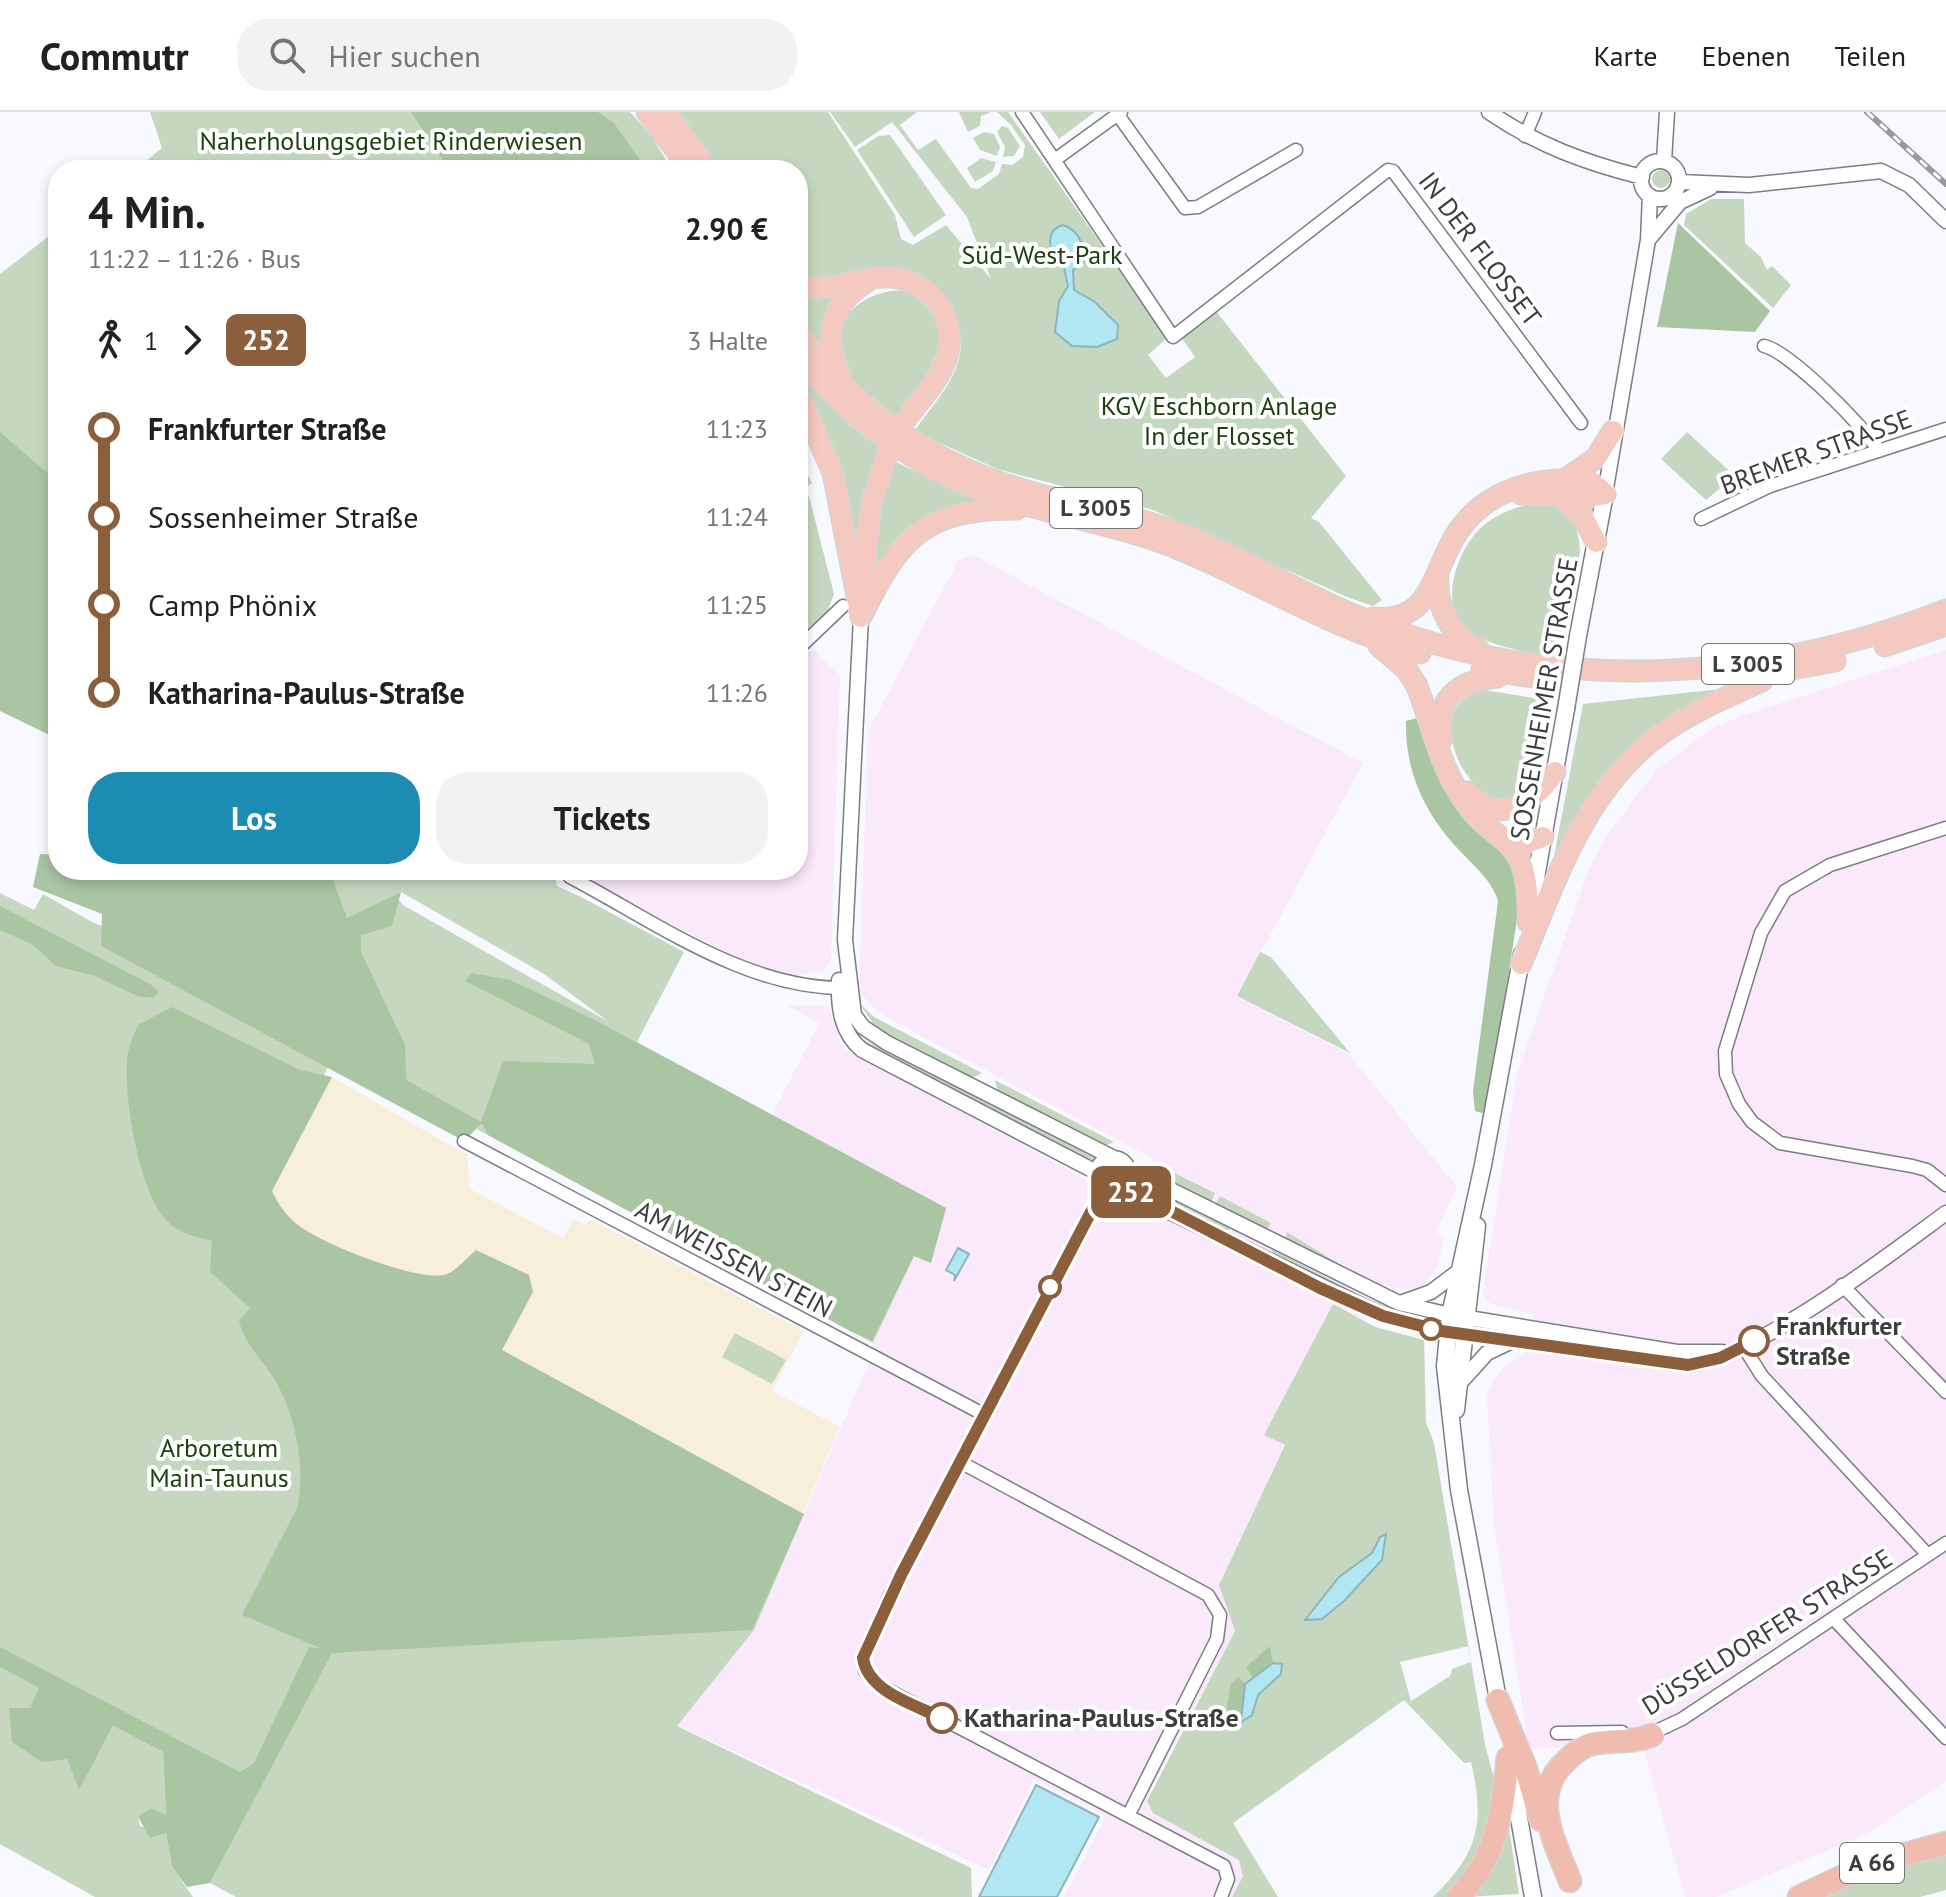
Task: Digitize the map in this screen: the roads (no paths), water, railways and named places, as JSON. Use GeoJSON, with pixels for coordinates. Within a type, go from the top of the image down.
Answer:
{"type":"FeatureCollection","features":[{"type":"Feature","properties":{"kind":"highway"},"geometry":{"type":"LineString","coordinates":[[647,112],[683,160]]}},
{"type":"Feature","properties":{"kind":"highway"},"geometry":{"type":"LineString","coordinates":[[666,112],[701,160]]}},
{"type":"Feature","properties":{"kind":"highway"},"geometry":{"type":"LineString","coordinates":[[808,288],[818,289],[896,277],[919,285],[937,301],[948,323],[949,347],[945,363],[906,419]]}},
{"type":"Feature","properties":{"kind":"highway"},"geometry":{"type":"LineString","coordinates":[[850,393],[832,358],[830,332],[841,303],[871,279]]}},
{"type":"Feature","properties":{"kind":"highway","name":"L 3005"},"geometry":{"type":"LineString","coordinates":[[808,344],[850,393],[893,428],[964,468],[1026,491],[1172,530],[1348,613],[1405,635],[1493,658],[1590,670],[1654,672],[1731,667],[1834,647],[1946,610]]}},
{"type":"Feature","properties":{"kind":"highway","name":"L 3005"},"geometry":{"type":"LineString","coordinates":[[808,366],[842,404],[903,451],[959,481],[1041,509],[1166,544],[1366,637],[1513,675],[1589,684],[1654,685],[1780,673],[1890,645],[1946,625]]}},
{"type":"Feature","properties":{"kind":"highway"},"geometry":{"type":"LineString","coordinates":[[808,415],[833,473],[861,617]]}},
{"type":"Feature","properties":{"kind":"highway"},"geometry":{"type":"LineString","coordinates":[[1562,488],[1596,458],[1613,431]]}},
{"type":"Feature","properties":{"kind":"highway"},"geometry":{"type":"LineString","coordinates":[[861,617],[869,518],[888,452]]}},
{"type":"Feature","properties":{"kind":"highway"},"geometry":{"type":"LineString","coordinates":[[1348,613],[1383,619],[1405,615],[1429,592],[1459,530],[1474,512],[1496,497],[1524,485],[1562,488],[1593,484],[1605,494]]}},
{"type":"Feature","properties":{"kind":"highway"},"geometry":{"type":"LineString","coordinates":[[1562,488],[1596,542]]}},
{"type":"Feature","properties":{"kind":"highway"},"geometry":{"type":"LineString","coordinates":[[861,617],[893,556],[936,522],[981,510],[1041,509]]}},
{"type":"Feature","properties":{"kind":"highway"},"geometry":{"type":"LineString","coordinates":[[1439,573],[1439,598],[1450,626],[1471,646],[1493,658]]}},
{"type":"Feature","properties":{"kind":"highway"},"geometry":{"type":"LineString","coordinates":[[1366,637],[1412,676],[1455,788],[1484,823],[1506,839],[1525,868],[1528,922]]}},
{"type":"Feature","properties":{"kind":"highway"},"geometry":{"type":"LineString","coordinates":[[1521,964],[1587,816],[1618,774],[1672,726],[1780,673]]}},
{"type":"Feature","properties":{"kind":"highway"},"geometry":{"type":"LineString","coordinates":[[1513,675],[1474,680],[1448,695],[1440,723],[1456,774],[1481,804],[1510,810],[1538,795],[1555,772]]}},
{"type":"Feature","properties":{"kind":"highway"},"geometry":{"type":"LineString","coordinates":[[1506,839],[1527,843],[1543,837]]}},
{"type":"Feature","properties":{"kind":"highway"},"geometry":{"type":"LineString","coordinates":[[1498,1700],[1526,1769],[1537,1810],[1577,1889]]}},
{"type":"Feature","properties":{"kind":"highway"},"geometry":{"type":"LineString","coordinates":[[1577,1889],[1547,1823],[1551,1779],[1561,1765],[1584,1747],[1640,1741],[1652,1735]]}},
{"type":"Feature","properties":{"kind":"highway"},"geometry":{"type":"LineString","coordinates":[[1458,1897],[1488,1861],[1502,1811],[1508,1758]]}},
{"type":"Feature","properties":{"kind":"highway","name":"A 66"},"geometry":{"type":"LineString","coordinates":[[1799,1897],[1869,1864],[1946,1843]]}},
{"type":"Feature","properties":{"kind":"main road","name":"SOSSENHEIMER STRASSE"},"geometry":{"type":"LineString","coordinates":[[1533,1897],[1459,1490],[1454,1427],[1445,1377],[1457,1325],[1483,1165],[1605,494]]}},
{"type":"Feature","properties":{"kind":"main road","name":"SOSSENHEIMER STRASSE"},"geometry":{"type":"LineString","coordinates":[[1454,1427],[1458,1385],[1459,1271],[1483,1165]]}},
{"type":"Feature","properties":{"kind":"street"},"geometry":{"type":"LineString","coordinates":[[1022,112],[1056,159],[1120,113],[1185,208],[1207,202],[1296,150]]}},
{"type":"Feature","properties":{"kind":"street"},"geometry":{"type":"LineString","coordinates":[[1489,112],[1525,136],[1583,161],[1642,177],[1650,165],[1664,161],[1674,167],[1680,182],[1674,194],[1656,198]]}},
{"type":"Feature","properties":{"kind":"street"},"geometry":{"type":"LineString","coordinates":[[1525,136],[1535,112]]}},
{"type":"Feature","properties":{"kind":"street"},"geometry":{"type":"LineString","coordinates":[[1664,161],[1667,112]]}},
{"type":"Feature","properties":{"kind":"street","name":"IN DER FLOSSET"},"geometry":{"type":"LineString","coordinates":[[1056,159],[1173,337],[1391,169],[1581,423]]}},
{"type":"Feature","properties":{"kind":"street"},"geometry":{"type":"LineString","coordinates":[[1680,182],[1723,186],[1881,171],[1909,185],[1946,221]]}},
{"type":"Feature","properties":{"kind":"street","name":"SOSSENHEIMER STRASSE"},"geometry":{"type":"LineString","coordinates":[[1605,494],[1613,431],[1656,198],[1644,190],[1642,177]]}},
{"type":"Feature","properties":{"kind":"street"},"geometry":{"type":"LineString","coordinates":[[1648,240],[1686,197],[1723,186]]}},
{"type":"Feature","properties":{"kind":"street"},"geometry":{"type":"LineString","coordinates":[[1764,346],[1781,352],[1835,401],[1879,451]]}},
{"type":"Feature","properties":{"kind":"street","name":"BREMER STRASSE"},"geometry":{"type":"LineString","coordinates":[[1701,519],[1770,486],[1946,429]]}},
{"type":"Feature","properties":{"kind":"street"},"geometry":{"type":"LineString","coordinates":[[808,639],[843,606]]}},
{"type":"Feature","properties":{"kind":"street"},"geometry":{"type":"LineString","coordinates":[[861,617],[843,1024],[852,1042],[862,1050],[1096,1172],[1104,1187]]}},
{"type":"Feature","properties":{"kind":"street"},"geometry":{"type":"LineString","coordinates":[[1946,828],[1830,865],[1785,891],[1767,921],[1743,985],[1725,1061],[1731,1088],[1744,1112],[1780,1143],[1912,1166],[1927,1170],[1946,1185]]}},
{"type":"Feature","properties":{"kind":"street"},"geometry":{"type":"LineString","coordinates":[[576,880],[746,969],[781,980],[844,988]]}},
{"type":"Feature","properties":{"kind":"street"},"geometry":{"type":"LineString","coordinates":[[844,988],[854,1015],[875,1036],[1121,1159],[1129,1169],[1399,1303],[1457,1325],[1518,1340],[1688,1365],[1741,1348],[1842,1285],[1946,1213]]}},
{"type":"Feature","properties":{"kind":"street","name":"AM WEISSEN STEIN"},"geometry":{"type":"LineString","coordinates":[[464,1141],[983,1414]]}},
{"type":"Feature","properties":{"kind":"street"},"geometry":{"type":"LineString","coordinates":[[1096,1172],[1100,1163],[1112,1157]]}},
{"type":"Feature","properties":{"kind":"street"},"geometry":{"type":"LineString","coordinates":[[1121,1188],[1129,1178],[1129,1169]]}},
{"type":"Feature","properties":{"kind":"street"},"geometry":{"type":"LineString","coordinates":[[1104,1187],[890,1595],[863,1658],[865,1671],[878,1685],[1224,1866],[1228,1879],[1221,1897]]}},
{"type":"Feature","properties":{"kind":"street"},"geometry":{"type":"LineString","coordinates":[[1104,1187],[1121,1188],[1383,1316],[1677,1352],[1741,1348]]}},
{"type":"Feature","properties":{"kind":"street"},"geometry":{"type":"LineString","coordinates":[[1238,1247],[1255,1250],[1268,1240]]}},
{"type":"Feature","properties":{"kind":"street"},"geometry":{"type":"LineString","coordinates":[[1399,1303],[1431,1292],[1459,1271]]}},
{"type":"Feature","properties":{"kind":"street"},"geometry":{"type":"LineString","coordinates":[[1842,1285],[1946,1392]]}},
{"type":"Feature","properties":{"kind":"street"},"geometry":{"type":"LineString","coordinates":[[1458,1385],[1493,1348],[1518,1340]]}},
{"type":"Feature","properties":{"kind":"street"},"geometry":{"type":"LineString","coordinates":[[1741,1348],[1762,1376],[1928,1555]]}},
{"type":"Feature","properties":{"kind":"street"},"geometry":{"type":"LineString","coordinates":[[960,1462],[1172,1573],[1214,1602],[1220,1615],[1217,1639],[1129,1814]]}},
{"type":"Feature","properties":{"kind":"street","name":"DÜSSELDORFER STRASSE"},"geometry":{"type":"LineString","coordinates":[[1557,1733],[1604,1730],[1652,1735],[1946,1543]]}},
{"type":"Feature","properties":{"kind":"street"},"geometry":{"type":"LineString","coordinates":[[1833,1618],[1946,1738]]}},
{"type":"Feature","properties":{"kind":"water"},"geometry":{"type":"Polygon","coordinates":[[[1063,225],[1077,235],[1083,250],[1084,262],[1073,270],[1074,290],[1095,302],[1118,325],[1117,339],[1097,347],[1072,346],[1055,332],[1059,301],[1068,286],[1064,267],[1054,260],[1050,239],[1054,230],[1063,225]]]}},
{"type":"Feature","properties":{"kind":"water"},"geometry":{"type":"Polygon","coordinates":[[[958,1248],[969,1254],[954,1281],[955,1275],[946,1270],[958,1248]]]}},
{"type":"Feature","properties":{"kind":"water"},"geometry":{"type":"Polygon","coordinates":[[[1386,1534],[1382,1560],[1344,1601],[1322,1619],[1305,1620],[1339,1577],[1372,1553],[1380,1537],[1386,1534]]]}},
{"type":"Feature","properties":{"kind":"water"},"geometry":{"type":"Polygon","coordinates":[[[1273,1663],[1282,1664],[1281,1674],[1258,1695],[1252,1715],[1241,1722],[1245,1684],[1273,1663]]]}},
{"type":"Feature","properties":{"kind":"water"},"geometry":{"type":"Polygon","coordinates":[[[1036,1785],[1099,1817],[1057,1897],[979,1897],[1036,1785]]]}},
{"type":"Feature","properties":{"kind":"railway"},"geometry":{"type":"LineString","coordinates":[[1867,112],[1946,184]]}},
{"type":"Feature","properties":{"kind":"place","name":"Frankfurter Straße"},"geometry":{"type":"Point","coordinates":[1754,1341]}},
{"type":"Feature","properties":{"kind":"place","name":"Katharina-Paulus-Straße"},"geometry":{"type":"Point","coordinates":[942,1718]}},
{"type":"Feature","properties":{"kind":"park label","name":"Naherholungsgebiet Rinderwiesen"},"geometry":{"type":"Point","coordinates":[391,141]}},
{"type":"Feature","properties":{"kind":"park label","name":"Süd-West-Park"},"geometry":{"type":"Point","coordinates":[1042,255]}},
{"type":"Feature","properties":{"kind":"park label","name":"KGV Eschborn Anlage In der Flosset"},"geometry":{"type":"Point","coordinates":[1219,421]}},
{"type":"Feature","properties":{"kind":"park label","name":"Arboretum Main-Taunus"},"geometry":{"type":"Point","coordinates":[219,1463]}}]}
